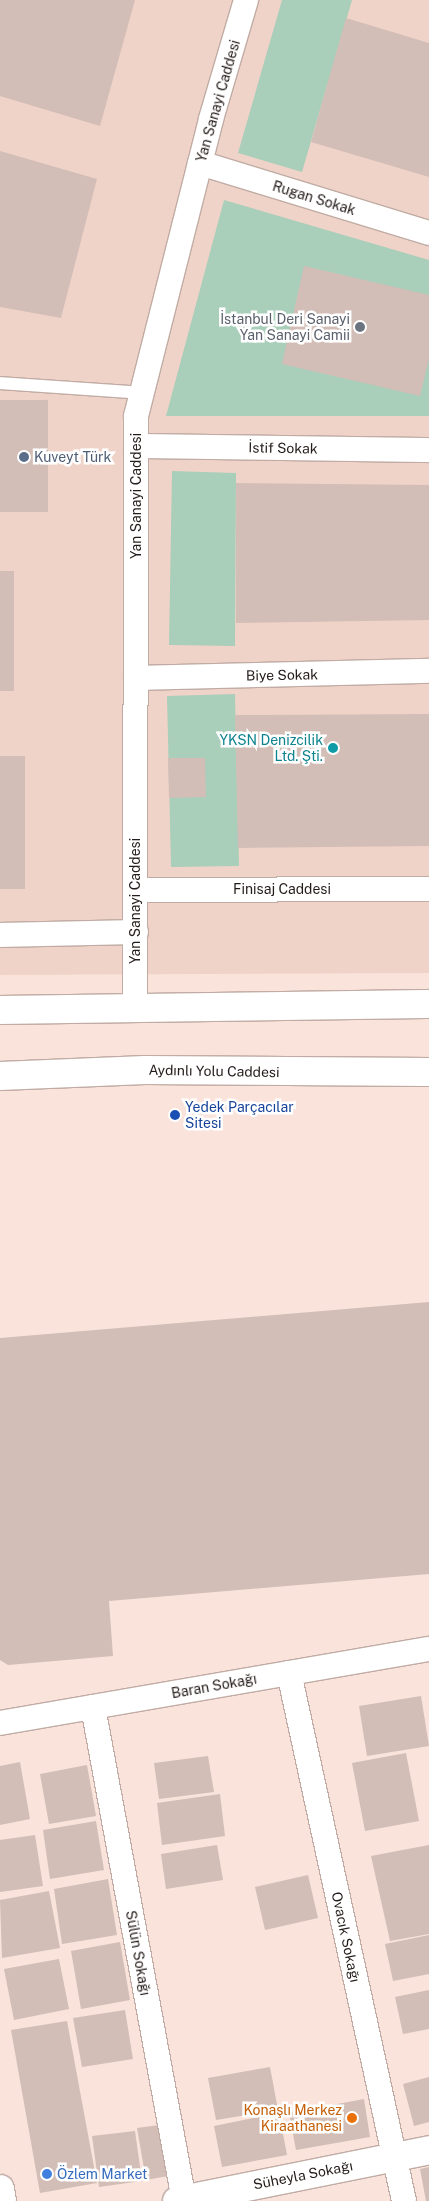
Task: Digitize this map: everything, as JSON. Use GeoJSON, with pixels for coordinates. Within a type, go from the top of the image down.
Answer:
{"type":"FeatureCollection","features":[{"type":"Feature","properties":{"kind":"main road"},"geometry":{"type":"LineString","coordinates":[[0,1010],[135,1006],[429,1004]]}},
{"type":"Feature","properties":{"kind":"main road","name":"Aydınlı Yolu Caddesi"},"geometry":{"type":"LineString","coordinates":[[0,1076],[145,1070],[429,1072]]}},
{"type":"Feature","properties":{"kind":"main road","name":"Süheyla Sokağı"},"geometry":{"type":"LineString","coordinates":[[180,2200],[429,2150]]}},
{"type":"Feature","properties":{"kind":"main road"},"geometry":{"type":"LineString","coordinates":[[0,2189],[2,2201]]}},
{"type":"Feature","properties":{"kind":"street","name":"Yan Sanayi Caddesi"},"geometry":{"type":"LineString","coordinates":[[135,1006],[136,416],[200,163],[246,0]]}},
{"type":"Feature","properties":{"kind":"street","name":"Rugan Sokak"},"geometry":{"type":"LineString","coordinates":[[200,163],[429,233]]}},
{"type":"Feature","properties":{"kind":"street","name":"İstif Sokak"},"geometry":{"type":"LineString","coordinates":[[136,446],[429,450]]}},
{"type":"Feature","properties":{"kind":"street","name":"Biye Sokak"},"geometry":{"type":"LineString","coordinates":[[136,678],[429,672]]}},
{"type":"Feature","properties":{"kind":"street","name":"Finisaj Caddesi"},"geometry":{"type":"LineString","coordinates":[[136,890],[429,889]]}},
{"type":"Feature","properties":{"kind":"street"},"geometry":{"type":"LineString","coordinates":[[0,935],[136,932]]}},
{"type":"Feature","properties":{"kind":"street","name":"Baran Sokağı"},"geometry":{"type":"LineString","coordinates":[[0,1723],[429,1649]]}},
{"type":"Feature","properties":{"kind":"street","name":"Ovacık Sokağı"},"geometry":{"type":"LineString","coordinates":[[289,1673],[404,2201]]}},
{"type":"Feature","properties":{"kind":"street","name":"Sülün Sokağı"},"geometry":{"type":"LineString","coordinates":[[93,1707],[180,2200]]}},
{"type":"Feature","properties":{"kind":"lane"},"geometry":{"type":"LineString","coordinates":[[0,384],[142,392]]}},
{"type":"Feature","properties":{"kind":"shaded area"},"geometry":{"type":"Polygon","coordinates":[[[0,0],[429,0],[429,973],[0,975],[0,0]]]}},
{"type":"Feature","properties":{"kind":"green space"},"geometry":{"type":"Polygon","coordinates":[[[282,0],[352,0],[302,172],[238,153],[282,0]]]}},
{"type":"Feature","properties":{"kind":"green space"},"geometry":{"type":"Polygon","coordinates":[[[224,200],[429,260],[429,416],[166,416],[224,200]]]}},
{"type":"Feature","properties":{"kind":"green space"},"geometry":{"type":"Polygon","coordinates":[[[172,471],[236,473],[235,646],[169,645],[172,471]]]}},
{"type":"Feature","properties":{"kind":"green space"},"geometry":{"type":"Polygon","coordinates":[[[235,694],[239,866],[171,867],[167,696],[235,694]]]}},
{"type":"Feature","properties":{"kind":"building"},"geometry":{"type":"Polygon","coordinates":[[[0,0],[135,0],[100,126],[0,96],[0,0]]]}},
{"type":"Feature","properties":{"kind":"building"},"geometry":{"type":"Polygon","coordinates":[[[346,18],[429,43],[429,177],[311,142],[346,18]]]}},
{"type":"Feature","properties":{"kind":"building"},"geometry":{"type":"Polygon","coordinates":[[[0,151],[97,179],[61,318],[0,307],[0,151]]]}},
{"type":"Feature","properties":{"kind":"building","name":"İstanbul Deri Sanayi Yan Sanayi Camii"},"geometry":{"type":"Polygon","coordinates":[[[304,266],[429,295],[429,359],[420,396],[282,364],[304,266]]]}},
{"type":"Feature","properties":{"kind":"building"},"geometry":{"type":"Polygon","coordinates":[[[0,400],[48,400],[48,512],[0,512],[0,400]]]}},
{"type":"Feature","properties":{"kind":"building"},"geometry":{"type":"Polygon","coordinates":[[[236,483],[429,485],[429,620],[236,623],[236,483]]]}},
{"type":"Feature","properties":{"kind":"building"},"geometry":{"type":"Polygon","coordinates":[[[0,571],[14,571],[14,691],[0,691],[0,571]]]}},
{"type":"Feature","properties":{"kind":"building"},"geometry":{"type":"Polygon","coordinates":[[[429,714],[429,846],[238,848],[235,715],[429,714]]]}},
{"type":"Feature","properties":{"kind":"building"},"geometry":{"type":"Polygon","coordinates":[[[0,756],[25,756],[25,889],[0,889],[0,756]]]}},
{"type":"Feature","properties":{"kind":"building"},"geometry":{"type":"Polygon","coordinates":[[[168,758],[205,758],[206,797],[169,798],[168,758]]]}},
{"type":"Feature","properties":{"kind":"building"},"geometry":{"type":"Polygon","coordinates":[[[429,1302],[429,1574],[109,1601],[113,1656],[8,1665],[0,1660],[0,1338],[429,1302]]]}},
{"type":"Feature","properties":{"kind":"building"},"geometry":{"type":"Polygon","coordinates":[[[421,1696],[429,1746],[367,1756],[359,1706],[421,1696]]]}},
{"type":"Feature","properties":{"kind":"building"},"geometry":{"type":"Polygon","coordinates":[[[406,1753],[419,1821],[365,1831],[352,1763],[406,1753]]]}},
{"type":"Feature","properties":{"kind":"building"},"geometry":{"type":"Polygon","coordinates":[[[208,1756],[214,1792],[159,1799],[154,1763],[208,1756]]]}},
{"type":"Feature","properties":{"kind":"building"},"geometry":{"type":"Polygon","coordinates":[[[20,1762],[30,1819],[0,1825],[0,1766],[20,1762]]]}},
{"type":"Feature","properties":{"kind":"building"},"geometry":{"type":"Polygon","coordinates":[[[87,1765],[96,1816],[49,1824],[40,1774],[87,1765]]]}},
{"type":"Feature","properties":{"kind":"building"},"geometry":{"type":"Polygon","coordinates":[[[220,1794],[225,1836],[162,1845],[157,1803],[220,1794]]]}},
{"type":"Feature","properties":{"kind":"building"},"geometry":{"type":"Polygon","coordinates":[[[96,1821],[104,1870],[50,1879],[43,1830],[96,1821]]]}},
{"type":"Feature","properties":{"kind":"building"},"geometry":{"type":"Polygon","coordinates":[[[35,1835],[43,1886],[0,1892],[0,1840],[35,1835]]]}},
{"type":"Feature","properties":{"kind":"building"},"geometry":{"type":"Polygon","coordinates":[[[217,1845],[223,1880],[166,1889],[161,1854],[217,1845]]]}},
{"type":"Feature","properties":{"kind":"building"},"geometry":{"type":"Polygon","coordinates":[[[429,1845],[429,1934],[390,1941],[371,1856],[429,1845]]]}},
{"type":"Feature","properties":{"kind":"building"},"geometry":{"type":"Polygon","coordinates":[[[308,1875],[318,1918],[265,1930],[255,1887],[308,1875]]]}},
{"type":"Feature","properties":{"kind":"building"},"geometry":{"type":"Polygon","coordinates":[[[108,1879],[117,1935],[62,1944],[54,1889],[108,1879]]]}},
{"type":"Feature","properties":{"kind":"building"},"geometry":{"type":"Polygon","coordinates":[[[49,1891],[60,1948],[2,1958],[0,1900],[49,1891]]]}},
{"type":"Feature","properties":{"kind":"building"},"geometry":{"type":"Polygon","coordinates":[[[429,1935],[429,1974],[393,1981],[385,1944],[429,1935]]]}},
{"type":"Feature","properties":{"kind":"building"},"geometry":{"type":"Polygon","coordinates":[[[120,1942],[130,2000],[81,2009],[71,1951],[120,1942]]]}},
{"type":"Feature","properties":{"kind":"building"},"geometry":{"type":"Polygon","coordinates":[[[59,1959],[69,2009],[14,2020],[4,1969],[59,1959]]]}},
{"type":"Feature","properties":{"kind":"building"},"geometry":{"type":"Polygon","coordinates":[[[429,1990],[429,2029],[403,2034],[395,1997],[429,1990]]]}},
{"type":"Feature","properties":{"kind":"building"},"geometry":{"type":"Polygon","coordinates":[[[125,2010],[133,2059],[82,2067],[73,2018],[125,2010]]]}},
{"type":"Feature","properties":{"kind":"building"},"geometry":{"type":"Polygon","coordinates":[[[67,2021],[97,2183],[40,2193],[11,2030],[67,2021]]]}},
{"type":"Feature","properties":{"kind":"building"},"geometry":{"type":"Polygon","coordinates":[[[270,2067],[278,2110],[216,2120],[208,2078],[270,2067]]]}},
{"type":"Feature","properties":{"kind":"building"},"geometry":{"type":"Polygon","coordinates":[[[429,2077],[429,2122],[414,2126],[403,2084],[429,2077]]]}},
{"type":"Feature","properties":{"kind":"building"},"geometry":{"type":"Polygon","coordinates":[[[364,2099],[370,2137],[296,2150],[289,2113],[364,2099]]]}},
{"type":"Feature","properties":{"kind":"building"},"geometry":{"type":"Polygon","coordinates":[[[279,2113],[287,2155],[222,2167],[214,2126],[279,2113]]]}},
{"type":"Feature","properties":{"kind":"building"},"geometry":{"type":"Polygon","coordinates":[[[159,2125],[168,2176],[146,2180],[137,2128],[159,2125]]]}},
{"type":"Feature","properties":{"kind":"building"},"geometry":{"type":"Polygon","coordinates":[[[135,2131],[142,2181],[99,2187],[92,2136],[135,2131]]]}},
{"type":"Feature","properties":{"kind":"building"},"geometry":{"type":"Polygon","coordinates":[[[429,2167],[429,2201],[426,2201],[420,2169],[429,2167]]]}},
{"type":"Feature","properties":{"kind":"place","name":"İstanbul Deri Sanayi Yan Sanayi Camii"},"geometry":{"type":"Point","coordinates":[360,327]}},
{"type":"Feature","properties":{"kind":"place","name":"Kuveyt Türk"},"geometry":{"type":"Point","coordinates":[24,457]}},
{"type":"Feature","properties":{"kind":"place","name":"YKSN Denizcilik Ltd. Şti."},"geometry":{"type":"Point","coordinates":[333,748]}},
{"type":"Feature","properties":{"kind":"place","name":"Yedek Parçacılar Sitesi"},"geometry":{"type":"Point","coordinates":[175,1115]}},
{"type":"Feature","properties":{"kind":"place","name":"Konaşlı Merkez Kiraathanesi"},"geometry":{"type":"Point","coordinates":[352,2118]}},
{"type":"Feature","properties":{"kind":"place","name":"Özlem Market"},"geometry":{"type":"Point","coordinates":[47,2174]}}]}
